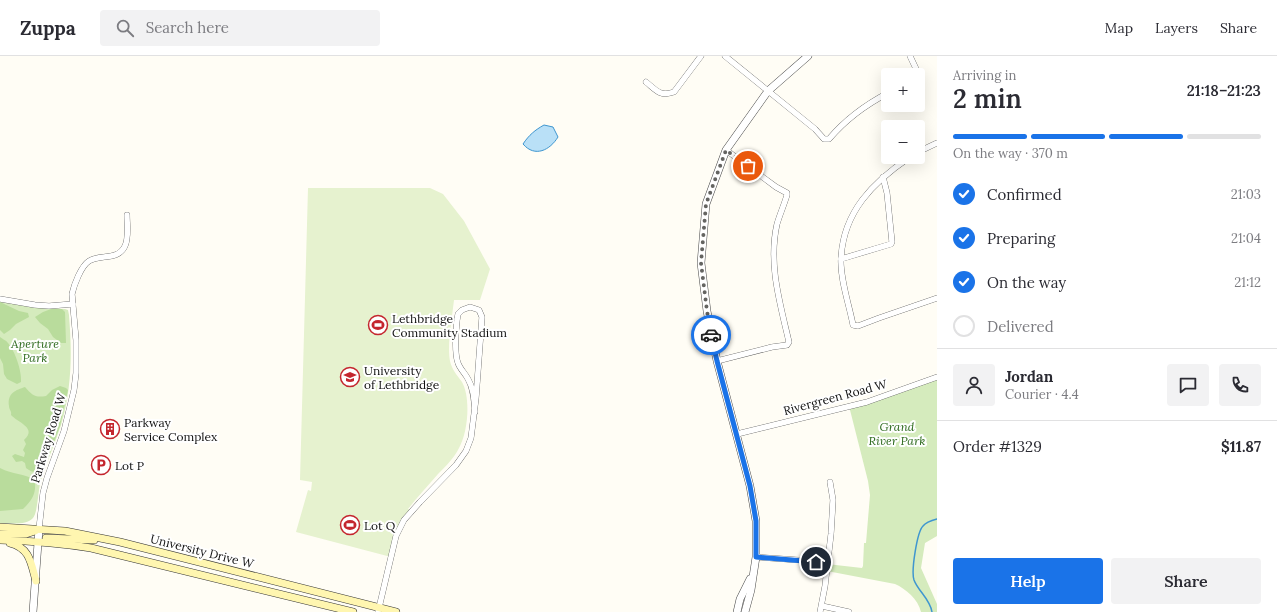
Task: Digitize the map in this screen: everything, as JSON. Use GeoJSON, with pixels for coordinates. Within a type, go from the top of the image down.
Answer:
{"type":"FeatureCollection","features":[{"type":"Feature","properties":{"kind":"main road","name":"University Drive W"},"geometry":{"type":"LineString","coordinates":[[0,527],[66,531],[104,538],[223,567],[378,610],[396,612]]}},
{"type":"Feature","properties":{"kind":"main road"},"geometry":{"type":"LineString","coordinates":[[0,534],[26,534],[39,529]]}},
{"type":"Feature","properties":{"kind":"main road"},"geometry":{"type":"LineString","coordinates":[[38,541],[42,538],[90,540],[104,538]]}},
{"type":"Feature","properties":{"kind":"main road","name":"University Drive W"},"geometry":{"type":"LineString","coordinates":[[0,540],[38,541],[91,548],[353,612]]}},
{"type":"Feature","properties":{"kind":"main road"},"geometry":{"type":"LineString","coordinates":[[0,540],[15,544],[24,550],[31,562],[36,581]]}},
{"type":"Feature","properties":{"kind":"street"},"geometry":{"type":"LineString","coordinates":[[646,82],[660,93],[667,94],[674,92],[701,56]]}},
{"type":"Feature","properties":{"kind":"street"},"geometry":{"type":"LineString","coordinates":[[725,56],[815,129],[826,140],[850,117],[869,103],[881,97]]}},
{"type":"Feature","properties":{"kind":"street"},"geometry":{"type":"LineString","coordinates":[[745,612],[756,557],[756,521],[754,504],[717,361],[707,311],[701,263],[706,204],[726,150],[768,91],[808,56]]}},
{"type":"Feature","properties":{"kind":"street"},"geometry":{"type":"LineString","coordinates":[[910,56],[916,68]]}},
{"type":"Feature","properties":{"kind":"street"},"geometry":{"type":"LineString","coordinates":[[925,149],[937,143]]}},
{"type":"Feature","properties":{"kind":"street"},"geometry":{"type":"LineString","coordinates":[[717,361],[772,347],[787,345],[789,342],[776,288],[773,259],[778,224],[788,195],[726,150]]}},
{"type":"Feature","properties":{"kind":"street"},"geometry":{"type":"LineString","coordinates":[[901,164],[869,191],[855,210],[843,238],[841,260],[842,274],[854,325],[858,326],[937,298]]}},
{"type":"Feature","properties":{"kind":"street"},"geometry":{"type":"LineString","coordinates":[[841,260],[891,244],[887,193],[883,178]]}},
{"type":"Feature","properties":{"kind":"street","name":"Parkway Road W"},"geometry":{"type":"LineString","coordinates":[[39,529],[43,492],[58,450],[74,390],[76,340],[72,294],[73,287],[87,262],[97,258],[113,256],[120,253],[124,248],[126,242],[127,215]]}},
{"type":"Feature","properties":{"kind":"street"},"geometry":{"type":"LineString","coordinates":[[0,299],[35,305],[73,304]]}},
{"type":"Feature","properties":{"kind":"street"},"geometry":{"type":"LineString","coordinates":[[378,610],[398,531],[412,510],[456,466],[466,451],[471,438],[475,412],[482,317],[479,310],[470,307],[462,310],[458,314],[455,351],[459,367],[467,377],[473,390],[475,412]]}},
{"type":"Feature","properties":{"kind":"street","name":"Rivergreen Road W"},"geometry":{"type":"LineString","coordinates":[[737,434],[867,402],[937,377]]}},
{"type":"Feature","properties":{"kind":"street"},"geometry":{"type":"LineString","coordinates":[[830,482],[832,507],[831,534],[821,609],[849,612]]}},
{"type":"Feature","properties":{"kind":"street"},"geometry":{"type":"LineString","coordinates":[[33,612],[39,529]]}},
{"type":"Feature","properties":{"kind":"street"},"geometry":{"type":"LineString","coordinates":[[756,557],[827,562]]}},
{"type":"Feature","properties":{"kind":"street"},"geometry":{"type":"LineString","coordinates":[[737,612],[740,599],[754,572]]}},
{"type":"Feature","properties":{"kind":"green space","name":"Lethbridge Community Stadium"},"geometry":{"type":"Polygon","coordinates":[[[308,188],[430,188],[443,194],[464,221],[490,269],[480,300],[454,300],[449,355],[452,367],[462,382],[467,397],[465,433],[457,452],[452,459],[408,509],[412,510],[404,520],[391,557],[296,532],[308,490],[311,491],[312,482],[300,480],[308,188]]]}},
{"type":"Feature","properties":{"kind":"green space","name":"Aperture Park"},"geometry":{"type":"Polygon","coordinates":[[[0,301],[33,307],[68,310],[71,343],[69,384],[65,411],[41,480],[35,515],[30,521],[13,524],[0,523],[0,301]]]}},
{"type":"Feature","properties":{"kind":"green space"},"geometry":{"type":"Polygon","coordinates":[[[0,302],[19,311],[28,313],[29,317],[16,324],[4,334],[0,330],[0,302]]]}},
{"type":"Feature","properties":{"kind":"green space"},"geometry":{"type":"Polygon","coordinates":[[[51,309],[62,309],[65,312],[66,343],[61,343],[53,337],[48,329],[35,317],[51,309]]]}},
{"type":"Feature","properties":{"kind":"green space"},"geometry":{"type":"Polygon","coordinates":[[[0,337],[11,347],[18,361],[21,382],[17,384],[7,379],[4,374],[3,364],[0,358],[0,337]]]}},
{"type":"Feature","properties":{"kind":"green space","name":"Grand River Park"},"geometry":{"type":"Polygon","coordinates":[[[937,377],[937,536],[925,543],[921,568],[937,604],[937,612],[921,612],[914,599],[899,586],[827,571],[827,564],[862,568],[863,566],[864,543],[866,543],[870,495],[868,481],[849,406],[937,377]]]}},
{"type":"Feature","properties":{"kind":"green space"},"geometry":{"type":"Polygon","coordinates":[[[60,386],[68,390],[60,426],[43,471],[32,471],[26,468],[25,463],[22,461],[16,462],[12,456],[15,454],[24,457],[25,453],[23,450],[26,444],[24,440],[28,436],[29,432],[25,426],[11,415],[9,398],[15,391],[25,387],[34,395],[42,397],[46,396],[52,390],[60,386]]]}},
{"type":"Feature","properties":{"kind":"green space"},"geometry":{"type":"Polygon","coordinates":[[[0,468],[35,480],[33,496],[23,509],[0,511],[0,468]]]}},
{"type":"Feature","properties":{"kind":"water"},"geometry":{"type":"Polygon","coordinates":[[[544,125],[553,127],[558,137],[547,149],[542,151],[532,151],[523,144],[532,133],[544,125]]]}},
{"type":"Feature","properties":{"kind":"waterway"},"geometry":{"type":"LineString","coordinates":[[932,612],[929,603],[914,580],[913,569],[917,543],[921,530],[926,523],[937,519]]}},
{"type":"Feature","properties":{"kind":"way so far"},"geometry":{"type":"LineString","coordinates":[[711,335],[701,263],[706,204],[726,150],[748,166]]}},
{"type":"Feature","properties":{"kind":"place","name":"Lethbridge Community Stadium"},"geometry":{"type":"Point","coordinates":[378,325]}},
{"type":"Feature","properties":{"kind":"place","name":"University of Lethbridge"},"geometry":{"type":"Point","coordinates":[350,377]}},
{"type":"Feature","properties":{"kind":"place","name":"Parkway Service Complex"},"geometry":{"type":"Point","coordinates":[110,429]}},
{"type":"Feature","properties":{"kind":"place","name":"Lot P"},"geometry":{"type":"Point","coordinates":[101,465]}},
{"type":"Feature","properties":{"kind":"place","name":"Lot Q"},"geometry":{"type":"Point","coordinates":[350,525]}},
{"type":"Feature","properties":{"kind":"route"},"geometry":{"type":"LineString","coordinates":[[711,335],[754,504],[756,521],[756,557],[816,562]]}}]}
